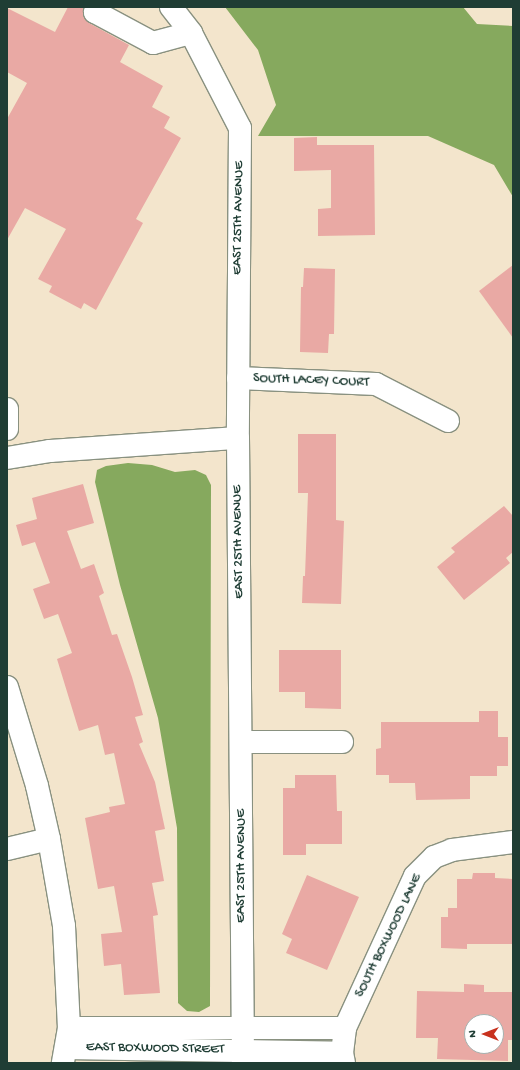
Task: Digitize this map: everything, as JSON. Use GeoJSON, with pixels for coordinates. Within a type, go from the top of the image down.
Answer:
{"type":"FeatureCollection","features":[{"type":"Feature","properties":{"kind":"street"},"geometry":{"type":"LineString","coordinates":[[98,7],[95,12],[153,43],[191,33]]}},
{"type":"Feature","properties":{"kind":"street","name":"EAST 25TH AVENUE"},"geometry":{"type":"LineString","coordinates":[[171,7],[191,33],[240,128],[238,438],[243,1057]]}},
{"type":"Feature","properties":{"kind":"street","name":"SOUTH LACEY COURT"},"geometry":{"type":"LineString","coordinates":[[238,378],[376,384],[448,421]]}},
{"type":"Feature","properties":{"kind":"street"},"geometry":{"type":"LineString","coordinates":[[7,409],[7,429]]}},
{"type":"Feature","properties":{"kind":"street"},"geometry":{"type":"LineString","coordinates":[[7,458],[50,450],[238,438]]}},
{"type":"Feature","properties":{"kind":"street"},"geometry":{"type":"LineString","coordinates":[[7,687],[38,786],[64,926],[66,1046]]}},
{"type":"Feature","properties":{"kind":"street"},"geometry":{"type":"LineString","coordinates":[[241,742],[342,742]]}},
{"type":"Feature","properties":{"kind":"street"},"geometry":{"type":"LineString","coordinates":[[7,849],[49,839]]}},
{"type":"Feature","properties":{"kind":"street","name":"SOUTH BOXWOOD LANE"},"geometry":{"type":"LineString","coordinates":[[243,1057],[261,1052],[343,1058],[345,1028],[415,876],[434,856],[452,850],[513,842]]}},
{"type":"Feature","properties":{"kind":"street"},"geometry":{"type":"LineString","coordinates":[[243,1028],[345,1028]]}},
{"type":"Feature","properties":{"kind":"street","name":"EAST BOXWOOD STREET"},"geometry":{"type":"LineString","coordinates":[[66,1046],[243,1028]]}},
{"type":"Feature","properties":{"kind":"street","name":"EAST BOXWOOD STREET"},"geometry":{"type":"LineString","coordinates":[[66,1046],[243,1057]]}},
{"type":"Feature","properties":{"kind":"green space"},"geometry":{"type":"Polygon","coordinates":[[[225,7],[463,7],[477,24],[513,26],[513,197],[494,165],[428,136],[258,136],[276,105],[258,50],[225,7]]]}},
{"type":"Feature","properties":{"kind":"green space"},"geometry":{"type":"Polygon","coordinates":[[[128,463],[152,465],[175,472],[195,470],[206,475],[211,485],[210,1006],[199,1012],[187,1011],[178,1003],[177,828],[158,718],[120,585],[95,482],[97,470],[106,466],[128,463]]]}},
{"type":"Feature","properties":{"kind":"building"},"geometry":{"type":"Polygon","coordinates":[[[68,7],[83,8],[84,18],[89,23],[129,45],[120,62],[163,86],[152,107],[170,117],[164,128],[181,138],[136,219],[143,223],[96,310],[84,303],[81,309],[49,292],[52,286],[38,279],[66,229],[25,208],[7,240],[7,119],[27,83],[7,72],[7,8],[55,32],[68,7]]]}},
{"type":"Feature","properties":{"kind":"building"},"geometry":{"type":"Polygon","coordinates":[[[317,137],[317,145],[374,145],[375,235],[318,236],[318,209],[331,208],[331,170],[294,171],[294,138],[317,137]]]}},
{"type":"Feature","properties":{"kind":"building"},"geometry":{"type":"Polygon","coordinates":[[[513,265],[513,338],[479,291],[513,265]]]}},
{"type":"Feature","properties":{"kind":"building"},"geometry":{"type":"Polygon","coordinates":[[[304,268],[335,269],[334,334],[329,334],[328,353],[300,352],[301,287],[303,287],[304,268]]]}},
{"type":"Feature","properties":{"kind":"building"},"geometry":{"type":"Polygon","coordinates":[[[298,434],[336,434],[336,520],[344,521],[341,604],[302,603],[303,576],[305,576],[308,493],[298,493],[298,434]]]}},
{"type":"Feature","properties":{"kind":"building"},"geometry":{"type":"Polygon","coordinates":[[[83,484],[94,523],[67,531],[81,569],[94,564],[104,593],[99,596],[112,635],[117,634],[132,677],[143,715],[135,717],[143,742],[139,744],[155,782],[165,829],[155,831],[164,881],[152,883],[158,915],[153,916],[160,993],[124,995],[121,964],[104,966],[101,934],[122,932],[114,886],[98,889],[85,818],[110,812],[109,807],[125,804],[114,753],[105,755],[98,725],[79,731],[57,659],[72,653],[58,614],[44,619],[33,589],[50,583],[35,542],[22,546],[16,525],[37,519],[32,498],[83,484]]]}},
{"type":"Feature","properties":{"kind":"building"},"geometry":{"type":"Polygon","coordinates":[[[504,506],[513,516],[513,552],[506,558],[510,563],[464,600],[437,567],[455,552],[451,548],[504,506]]]}},
{"type":"Feature","properties":{"kind":"building"},"geometry":{"type":"Polygon","coordinates":[[[279,650],[341,650],[341,709],[305,708],[305,692],[279,692],[279,650]]]}},
{"type":"Feature","properties":{"kind":"building"},"geometry":{"type":"Polygon","coordinates":[[[479,711],[498,711],[498,737],[508,737],[508,766],[497,766],[497,776],[470,776],[470,799],[416,800],[415,783],[389,783],[389,775],[376,775],[376,749],[381,748],[381,722],[479,722],[479,711]]]}},
{"type":"Feature","properties":{"kind":"building"},"geometry":{"type":"Polygon","coordinates":[[[295,775],[336,775],[337,811],[342,811],[342,844],[306,844],[306,855],[283,855],[283,788],[295,788],[295,775]]]}},
{"type":"Feature","properties":{"kind":"building"},"geometry":{"type":"Polygon","coordinates":[[[473,873],[495,873],[495,878],[513,879],[513,944],[467,944],[467,949],[441,948],[441,917],[448,917],[448,908],[457,908],[457,879],[472,879],[473,873]]]}},
{"type":"Feature","properties":{"kind":"building"},"geometry":{"type":"Polygon","coordinates":[[[307,875],[359,897],[327,970],[286,953],[292,939],[282,934],[307,875]]]}},
{"type":"Feature","properties":{"kind":"building"},"geometry":{"type":"Polygon","coordinates":[[[464,984],[484,985],[484,992],[513,992],[513,1040],[508,1040],[508,1061],[437,1059],[438,1038],[416,1038],[417,991],[464,992],[464,984]]]}}]}
